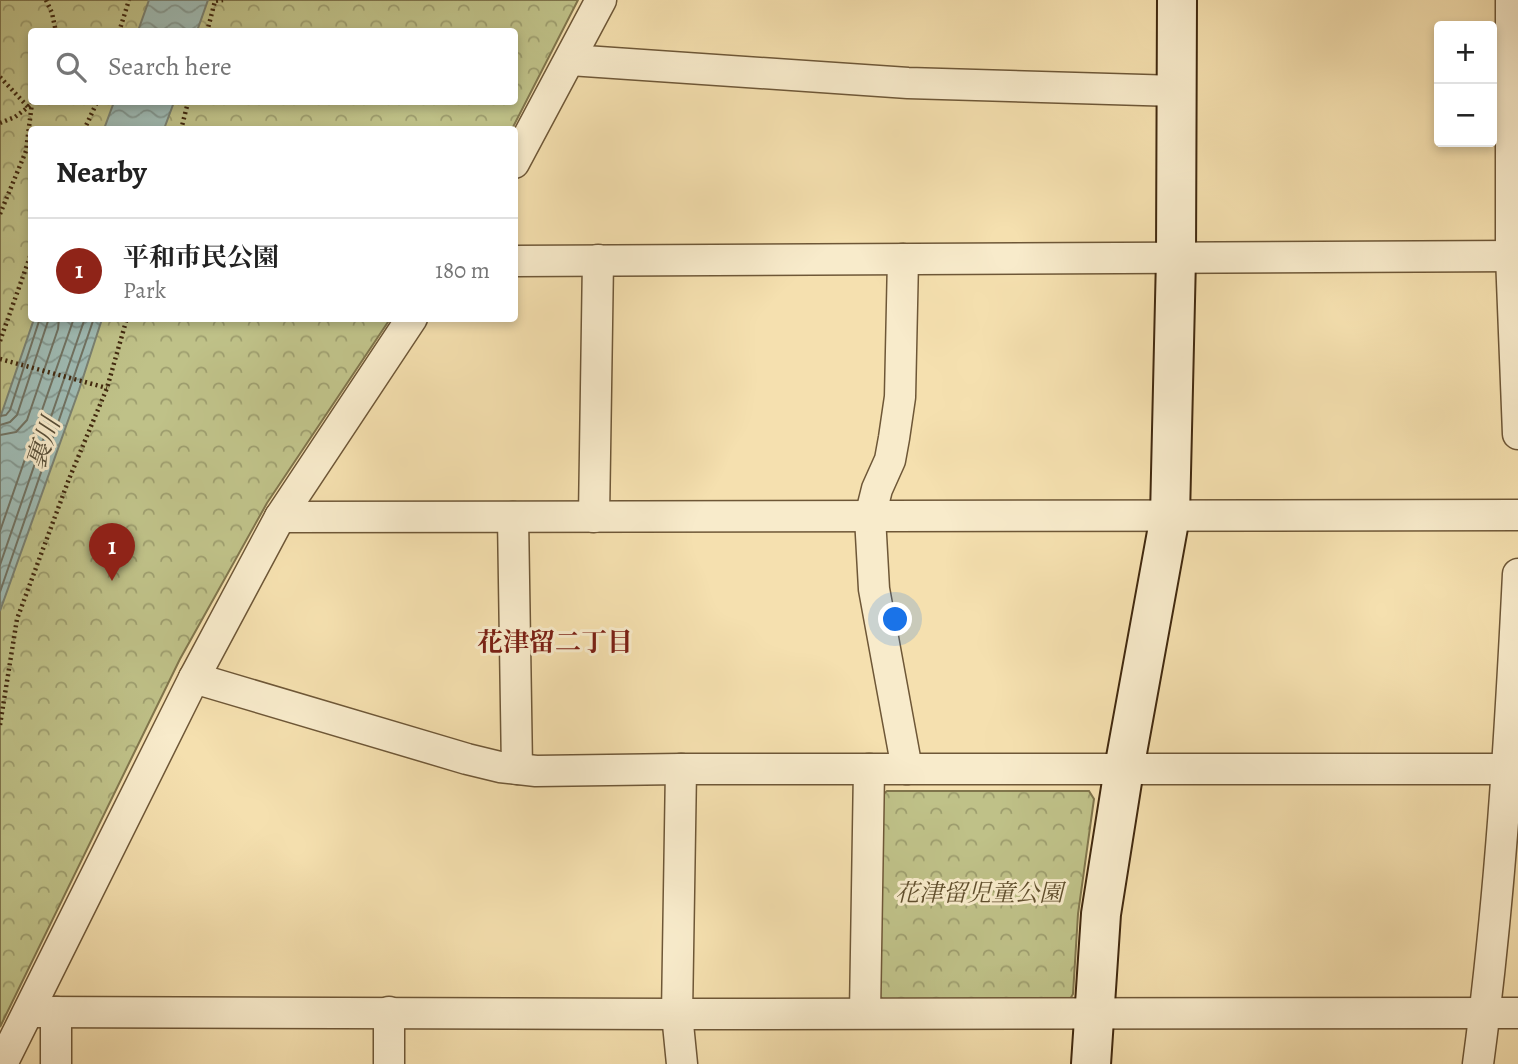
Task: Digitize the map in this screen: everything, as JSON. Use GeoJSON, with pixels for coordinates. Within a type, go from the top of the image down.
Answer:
{"type":"FeatureCollection","features":[{"type":"Feature","properties":{"kind":"street"},"geometry":{"type":"LineString","coordinates":[[518,156],[601,0]]}},
{"type":"Feature","properties":{"kind":"street"},"geometry":{"type":"LineString","coordinates":[[1091,1064],[1101,914],[1124,769],[1170,516],[1176,258],[1177,0]]}},
{"type":"Feature","properties":{"kind":"street"},"geometry":{"type":"LineString","coordinates":[[1511,0],[1518,434]]}},
{"type":"Feature","properties":{"kind":"street"},"geometry":{"type":"LineString","coordinates":[[570,60],[908,83],[1177,91]]}},
{"type":"Feature","properties":{"kind":"street"},"geometry":{"type":"LineString","coordinates":[[518,261],[1515,256]]}},
{"type":"Feature","properties":{"kind":"street"},"geometry":{"type":"LineString","coordinates":[[903,259],[900,397],[890,460],[877,489],[870,516],[874,589],[907,769]]}},
{"type":"Feature","properties":{"kind":"street"},"geometry":{"type":"LineString","coordinates":[[594,517],[598,260]]}},
{"type":"Feature","properties":{"kind":"street"},"geometry":{"type":"LineString","coordinates":[[2,1064],[42,1012],[194,678],[280,517],[409,322]]}},
{"type":"Feature","properties":{"kind":"street"},"geometry":{"type":"LineString","coordinates":[[280,517],[1518,515]]}},
{"type":"Feature","properties":{"kind":"street"},"geometry":{"type":"LineString","coordinates":[[513,517],[517,769]]}},
{"type":"Feature","properties":{"kind":"street"},"geometry":{"type":"LineString","coordinates":[[1478,1064],[1513,769],[1518,574]]}},
{"type":"Feature","properties":{"kind":"street"},"geometry":{"type":"LineString","coordinates":[[194,678],[467,759],[536,771],[1513,769]]}},
{"type":"Feature","properties":{"kind":"street"},"geometry":{"type":"LineString","coordinates":[[681,769],[677,1014],[682,1064]]}},
{"type":"Feature","properties":{"kind":"street"},"geometry":{"type":"LineString","coordinates":[[865,1013],[869,769]]}},
{"type":"Feature","properties":{"kind":"street"},"geometry":{"type":"LineString","coordinates":[[42,1012],[1518,1013]]}},
{"type":"Feature","properties":{"kind":"street"},"geometry":{"type":"LineString","coordinates":[[42,1012],[56,1064]]}},
{"type":"Feature","properties":{"kind":"street"},"geometry":{"type":"LineString","coordinates":[[389,1012],[389,1064]]}},
{"type":"Feature","properties":{"kind":"path"},"geometry":{"type":"LineString","coordinates":[[46,0],[56,28]]}},
{"type":"Feature","properties":{"kind":"path"},"geometry":{"type":"LineString","coordinates":[[120,28],[129,0]]}},
{"type":"Feature","properties":{"kind":"path"},"geometry":{"type":"LineString","coordinates":[[208,28],[215,1],[223,0]]}},
{"type":"Feature","properties":{"kind":"path"},"geometry":{"type":"LineString","coordinates":[[0,77],[28,101]]}},
{"type":"Feature","properties":{"kind":"path"},"geometry":{"type":"LineString","coordinates":[[0,123],[15,117],[30,105]]}},
{"type":"Feature","properties":{"kind":"path"},"geometry":{"type":"LineString","coordinates":[[29,126],[31,105]]}},
{"type":"Feature","properties":{"kind":"path"},"geometry":{"type":"LineString","coordinates":[[86,126],[96,105]]}},
{"type":"Feature","properties":{"kind":"path"},"geometry":{"type":"LineString","coordinates":[[182,126],[187,105]]}},
{"type":"Feature","properties":{"kind":"path"},"geometry":{"type":"LineString","coordinates":[[0,215],[26,151],[28,132]]}},
{"type":"Feature","properties":{"kind":"path"},"geometry":{"type":"LineString","coordinates":[[0,341],[28,262]]}},
{"type":"Feature","properties":{"kind":"path"},"geometry":{"type":"LineString","coordinates":[[0,725],[17,619],[69,479],[107,388],[126,322]]}},
{"type":"Feature","properties":{"kind":"path"},"geometry":{"type":"LineString","coordinates":[[1,359],[107,388]]}},
{"type":"Feature","properties":{"kind":"green space"},"geometry":{"type":"Polygon","coordinates":[[[0,0],[578,0],[514,126],[28,126],[28,322],[388,322],[267,503],[180,659],[0,1027],[0,0]]]}},
{"type":"Feature","properties":{"kind":"green space","name":"花津留児童公園"},"geometry":{"type":"Polygon","coordinates":[[[887,791],[1089,791],[1094,799],[1078,914],[1073,994],[1069,1001],[888,1003],[875,993],[877,799],[887,791]]]}},
{"type":"Feature","properties":{"kind":"water"},"geometry":{"type":"Polygon","coordinates":[[[149,0],[208,0],[198,28],[139,28],[149,0]]]}},
{"type":"Feature","properties":{"kind":"water"},"geometry":{"type":"Polygon","coordinates":[[[113,105],[173,105],[165,126],[105,126],[113,105]]]}},
{"type":"Feature","properties":{"kind":"water","name":"裏川"},"geometry":{"type":"Polygon","coordinates":[[[33,322],[101,322],[0,611],[0,418],[33,322]]]}},
{"type":"Feature","properties":{"kind":"place","name":"平和市民公園"},"geometry":{"type":"Point","coordinates":[112,581]}},
{"type":"Feature","properties":{"kind":"district","name":"花津留二丁目"},"geometry":{"type":"Point","coordinates":[555,642]}}]}
